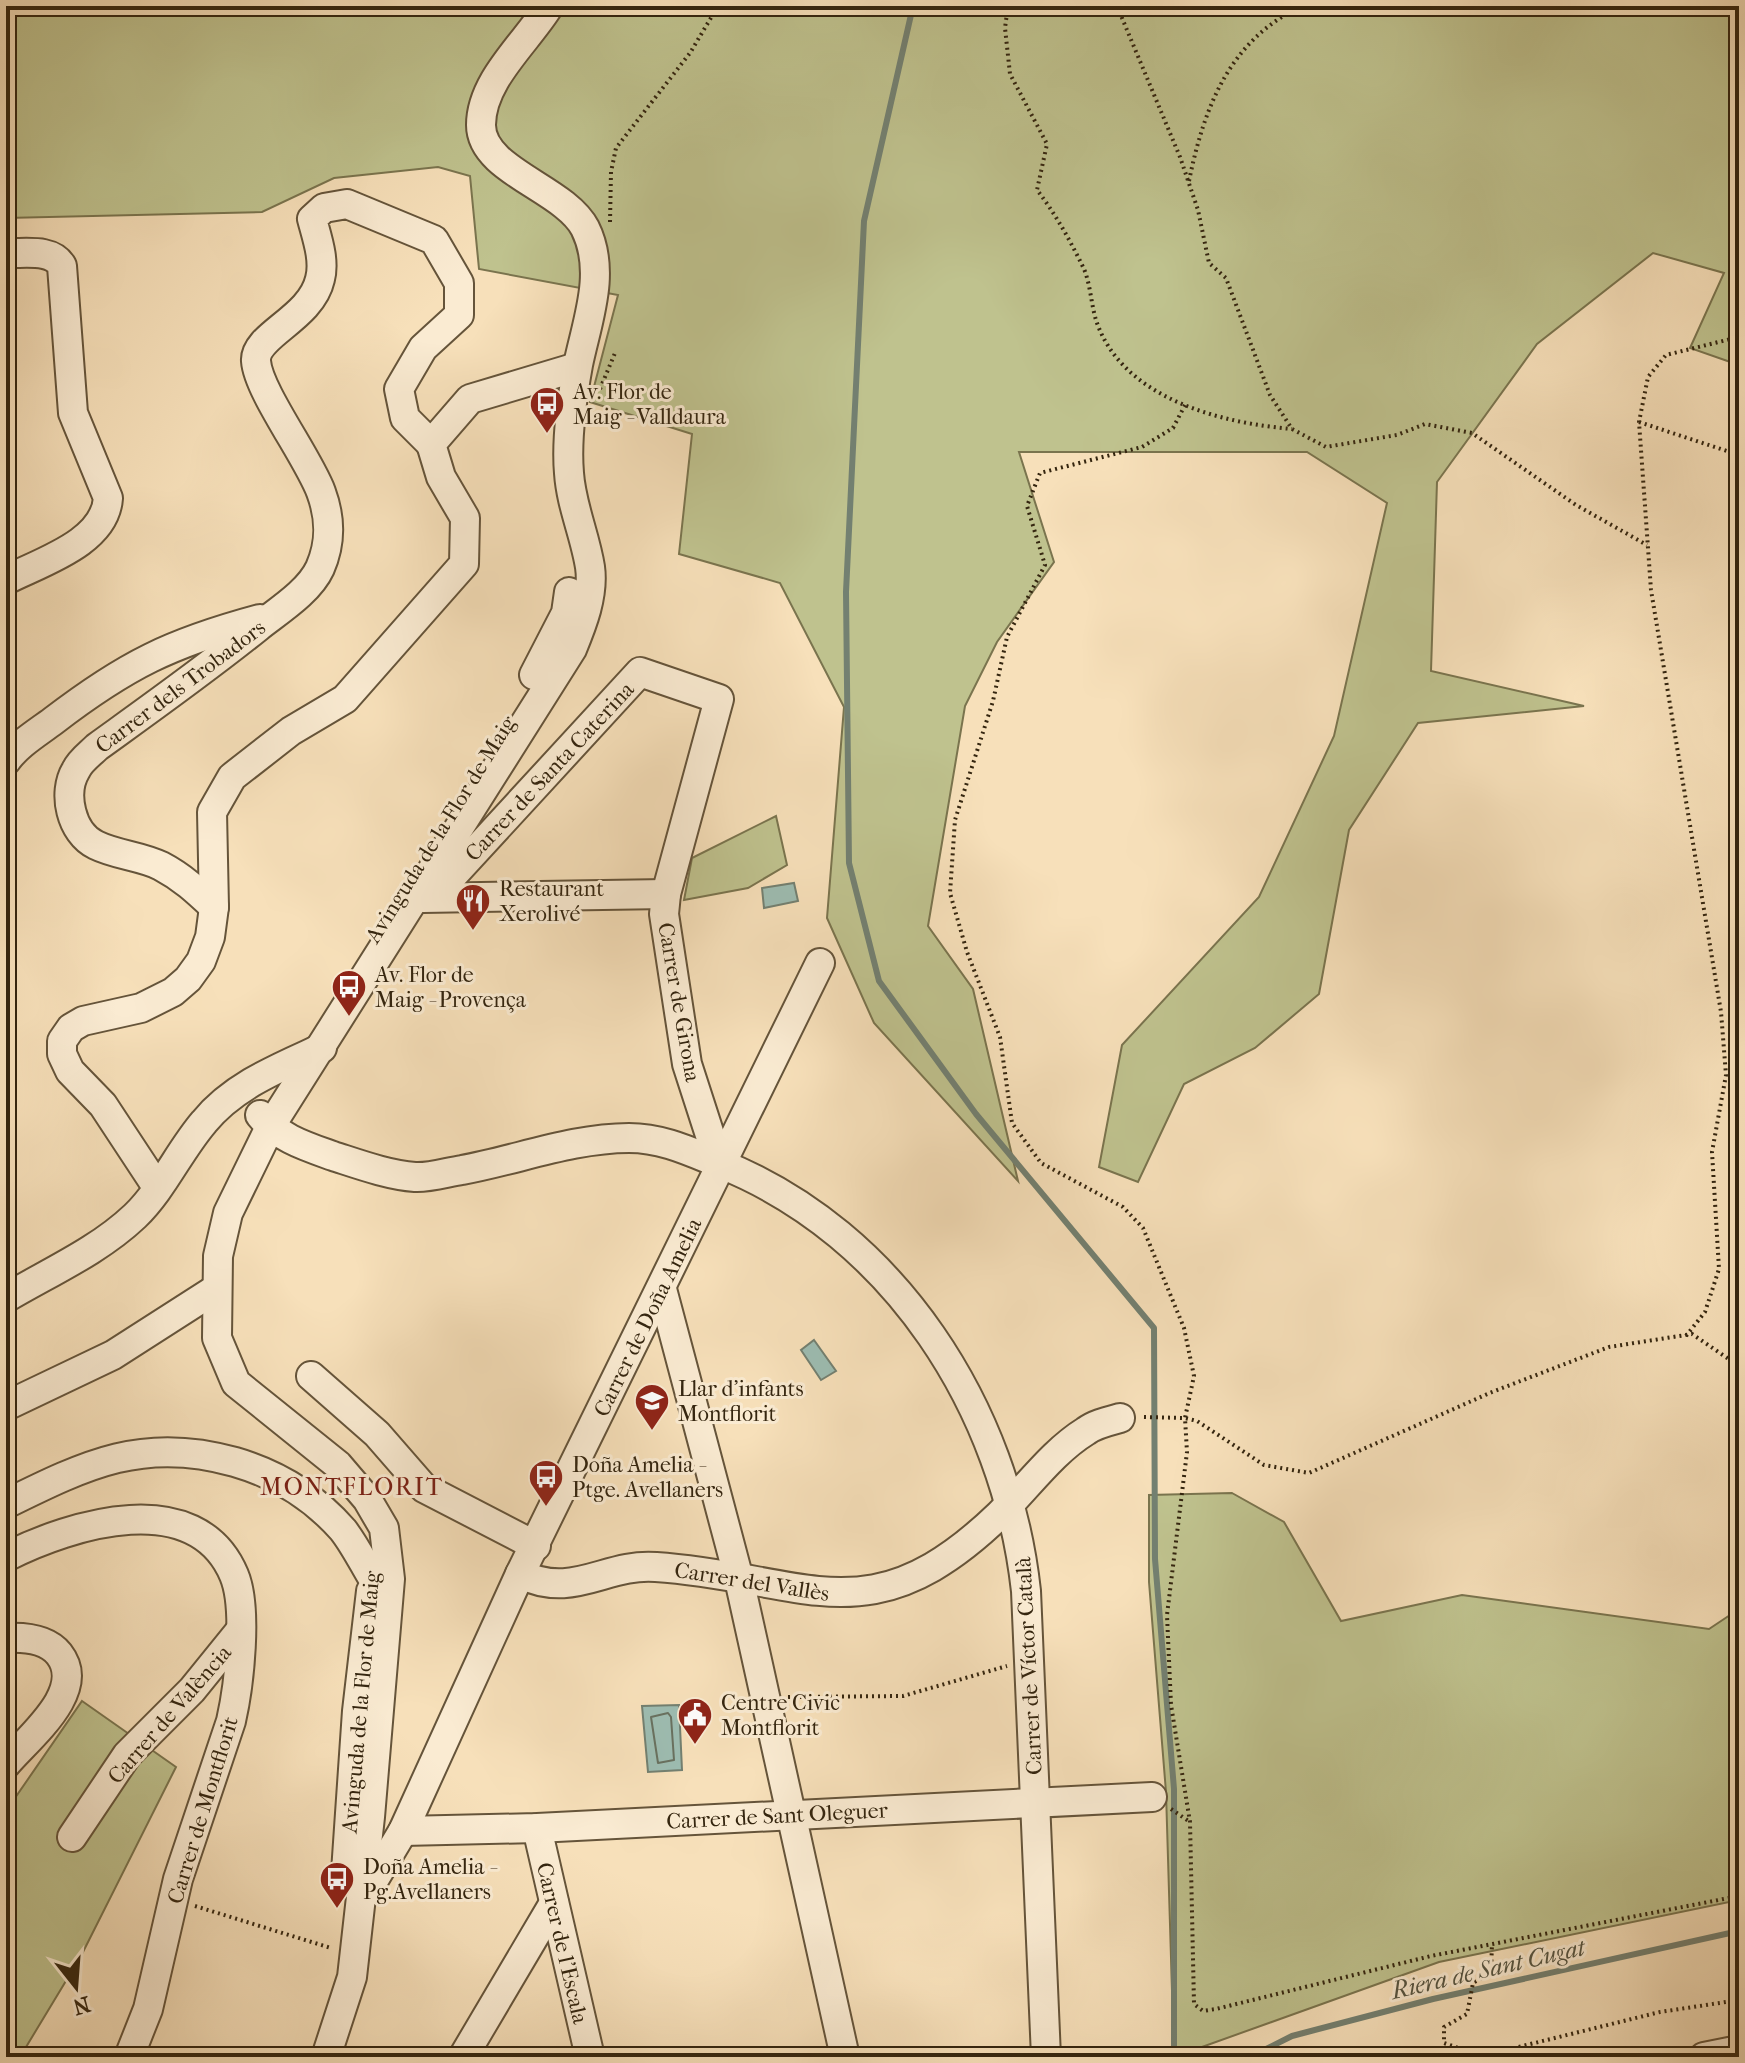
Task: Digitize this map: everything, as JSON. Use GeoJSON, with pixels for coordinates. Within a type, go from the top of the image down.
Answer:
{"type":"FeatureCollection","features":[{"type":"Feature","properties":{"kind":"street","name":"Avinguda de la Flor de Maig"},"geometry":{"type":"LineString","coordinates":[[326,2057],[352,1977],[390,1579],[384,1528],[367,1499],[338,1465],[236,1383],[217,1338],[207,1294],[205,1238],[225,1181],[265,1121],[324,1047],[572,649],[585,618],[590,570],[568,471],[577,367],[594,295],[594,260],[584,228],[560,200],[494,156],[484,142],[481,128],[487,97],[549,6]]}},
{"type":"Feature","properties":{"kind":"street","name":"Carrer dels Trobadors"},"geometry":{"type":"LineString","coordinates":[[214,907],[187,882],[158,864],[97,846],[85,838],[77,825],[68,793],[76,768],[97,747],[273,616],[318,572],[331,537],[322,495],[306,458],[262,383],[255,360],[260,343],[313,301],[321,277],[322,259],[312,219],[324,208],[347,204],[434,240],[459,283],[459,315],[423,348],[399,389],[405,418],[431,444]]}},
{"type":"Feature","properties":{"kind":"street"},"geometry":{"type":"LineString","coordinates":[[6,253],[46,254],[58,259],[62,266],[73,413],[108,498],[107,511],[90,533],[67,550],[6,580]]}},
{"type":"Feature","properties":{"kind":"street"},"geometry":{"type":"LineString","coordinates":[[157,1187],[103,1105],[70,1071],[62,1054],[62,1041],[71,1028],[83,1021],[141,1008],[173,992],[201,961],[210,937],[214,907],[212,812],[232,777],[291,731],[345,699],[464,564],[465,518],[441,477],[431,444],[470,399],[577,367]]}},
{"type":"Feature","properties":{"kind":"street"},"geometry":{"type":"LineString","coordinates":[[6,761],[80,700],[139,661],[198,635],[273,616]]}},
{"type":"Feature","properties":{"kind":"street","name":"Carrer de Santa Caterina"},"geometry":{"type":"LineString","coordinates":[[416,897],[640,672],[719,699]]}},
{"type":"Feature","properties":{"kind":"street","name":"Carrer de Girona"},"geometry":{"type":"LineString","coordinates":[[719,699],[666,894],[669,965],[687,1064],[719,1163]]}},
{"type":"Feature","properties":{"kind":"street"},"geometry":{"type":"LineString","coordinates":[[416,897],[666,894]]}},
{"type":"Feature","properties":{"kind":"street","name":"Avinguda de la Flor de Maig"},"geometry":{"type":"LineString","coordinates":[[265,1121],[295,1060],[416,897]]}},
{"type":"Feature","properties":{"kind":"street","name":"Carrer de Doña Amelia"},"geometry":{"type":"LineString","coordinates":[[340,1938],[403,1831],[520,1574],[662,1289],[719,1163],[820,963]]}},
{"type":"Feature","properties":{"kind":"street"},"geometry":{"type":"LineString","coordinates":[[6,1298],[112,1235],[137,1213],[202,1123],[221,1104],[254,1081],[324,1047]]}},
{"type":"Feature","properties":{"kind":"street","name":"Carrer de Víctor Català"},"geometry":{"type":"LineString","coordinates":[[265,1121],[302,1145],[416,1178],[501,1163],[545,1150],[629,1138],[679,1145],[754,1177],[796,1201],[889,1281],[932,1336],[963,1386],[989,1441],[1020,1542],[1029,1659],[1046,2057]]}},
{"type":"Feature","properties":{"kind":"street"},"geometry":{"type":"LineString","coordinates":[[662,1289],[739,1579],[845,2057]]}},
{"type":"Feature","properties":{"kind":"street","name":"Avinguda de la Flor de Maig"},"geometry":{"type":"LineString","coordinates":[[207,1294],[197,1330],[213,1372],[233,1404],[331,1479],[360,1514],[373,1548],[340,1938],[328,2003],[310,2057]]}},
{"type":"Feature","properties":{"kind":"street"},"geometry":{"type":"LineString","coordinates":[[6,1406],[113,1355],[207,1294]]}},
{"type":"Feature","properties":{"kind":"street"},"geometry":{"type":"LineString","coordinates":[[311,1376],[377,1434],[424,1488],[536,1546]]}},
{"type":"Feature","properties":{"kind":"street","name":"Carrer del Vallès"},"geometry":{"type":"LineString","coordinates":[[520,1574],[564,1586],[650,1566],[703,1570],[838,1595],[878,1590],[915,1576],[967,1546],[1063,1449],[1087,1429],[1120,1418]]}},
{"type":"Feature","properties":{"kind":"street"},"geometry":{"type":"LineString","coordinates":[[6,1504],[92,1465],[142,1453],[179,1450],[267,1472],[305,1495],[343,1531],[372,1577]]}},
{"type":"Feature","properties":{"kind":"street","name":"Carrer de Montflorit"},"geometry":{"type":"LineString","coordinates":[[6,1557],[48,1538],[104,1525],[156,1519],[201,1534],[225,1558],[240,1592],[231,1721],[173,1899],[148,2009],[129,2057]]}},
{"type":"Feature","properties":{"kind":"street","name":"Carrer de València"},"geometry":{"type":"LineString","coordinates":[[72,1837],[127,1755],[192,1690],[239,1632]]}},
{"type":"Feature","properties":{"kind":"street"},"geometry":{"type":"LineString","coordinates":[[6,1638],[47,1643],[59,1654],[69,1681],[64,1695],[6,1764]]}},
{"type":"Feature","properties":{"kind":"street","name":"Carrer de Sant Oleguer"},"geometry":{"type":"LineString","coordinates":[[403,1831],[537,1828],[1152,1797]]}},
{"type":"Feature","properties":{"kind":"street","name":"Carrer de l'Escala"},"geometry":{"type":"LineString","coordinates":[[537,1828],[590,2057]]}},
{"type":"Feature","properties":{"kind":"street"},"geometry":{"type":"LineString","coordinates":[[463,2057],[554,1903]]}},
{"type":"Feature","properties":{"kind":"street"},"geometry":{"type":"LineString","coordinates":[[1704,2057],[1739,2050]]}},
{"type":"Feature","properties":{"kind":"path"},"geometry":{"type":"LineString","coordinates":[[594,260],[608,245],[611,172],[616,148],[690,53],[718,6]]}},
{"type":"Feature","properties":{"kind":"path"},"geometry":{"type":"LineString","coordinates":[[1008,6],[1005,28],[1010,74],[1047,144],[1037,190],[1056,214],[1084,270],[1097,323],[1110,348],[1146,382],[1185,405],[1251,425],[1292,429],[1326,447],[1397,435],[1425,424],[1472,433],[1576,505],[1647,545]]}},
{"type":"Feature","properties":{"kind":"path"},"geometry":{"type":"LineString","coordinates":[[1117,6],[1189,184],[1209,263],[1226,278],[1270,395],[1292,429]]}},
{"type":"Feature","properties":{"kind":"path"},"geometry":{"type":"LineString","coordinates":[[1189,184],[1198,140],[1213,94],[1237,58],[1259,35],[1302,6]]}},
{"type":"Feature","properties":{"kind":"path"},"geometry":{"type":"LineString","coordinates":[[1686,1336],[1705,1312],[1719,1269],[1712,1152],[1726,1075],[1721,1012],[1687,794],[1673,733],[1647,545],[1639,422],[1648,377],[1666,355],[1739,337]]}},
{"type":"Feature","properties":{"kind":"path"},"geometry":{"type":"LineString","coordinates":[[1185,405],[1173,428],[1142,447],[1040,473],[1027,506],[1045,565],[1007,637],[993,701],[955,820],[950,893],[967,952],[1000,1037],[1012,1123],[1041,1163],[1123,1207],[1143,1228],[1184,1328],[1194,1376],[1185,1418],[1187,1452],[1167,1615],[1171,1705],[1190,1822],[1194,2004],[1203,2011],[1216,2009],[1492,1944],[1739,1896]]}},
{"type":"Feature","properties":{"kind":"path"},"geometry":{"type":"LineString","coordinates":[[1639,422],[1739,455]]}},
{"type":"Feature","properties":{"kind":"path"},"geometry":{"type":"LineString","coordinates":[[1120,1418],[1185,1418],[1264,1465],[1309,1473],[1492,1392],[1609,1347],[1692,1334],[1739,1366]]}},
{"type":"Feature","properties":{"kind":"path"},"geometry":{"type":"LineString","coordinates":[[765,1698],[903,1696],[1029,1659]]}},
{"type":"Feature","properties":{"kind":"path"},"geometry":{"type":"LineString","coordinates":[[173,1899],[340,1938]]}},
{"type":"Feature","properties":{"kind":"path"},"geometry":{"type":"LineString","coordinates":[[1463,2057],[1461,2049],[1444,2043],[1444,2027],[1467,2014],[1473,1983],[1491,1972],[1492,1944]]}},
{"type":"Feature","properties":{"kind":"path"},"geometry":{"type":"LineString","coordinates":[[1478,2057],[1660,2012],[1739,2000]]}},
{"type":"Feature","properties":{"kind":"green space"},"geometry":{"type":"Polygon","coordinates":[[[6,6],[1739,6],[1739,365],[1690,348],[1724,273],[1653,253],[1537,344],[1437,482],[1431,671],[1584,706],[1418,723],[1349,830],[1319,994],[1255,1048],[1184,1084],[1138,1182],[1099,1167],[1122,1045],[1259,897],[1334,736],[1387,503],[1307,452],[1019,452],[1054,562],[997,642],[965,706],[928,926],[973,989],[1018,1181],[874,1023],[827,918],[844,707],[780,583],[679,554],[692,434],[590,402],[618,295],[479,269],[470,176],[438,167],[334,178],[262,212],[6,218],[6,6]]]}},
{"type":"Feature","properties":{"kind":"green space"},"geometry":{"type":"Polygon","coordinates":[[[776,816],[787,865],[748,888],[684,900],[692,858],[776,816]]]}},
{"type":"Feature","properties":{"kind":"green space"},"geometry":{"type":"Polygon","coordinates":[[[1232,1493],[1284,1522],[1341,1621],[1462,1595],[1709,1629],[1739,1609],[1739,1900],[1439,1962],[1174,2057],[1166,1792],[1149,1582],[1149,1495],[1232,1493]]]}},
{"type":"Feature","properties":{"kind":"green space"},"geometry":{"type":"Polygon","coordinates":[[[82,1701],[176,1767],[81,1956],[20,2057],[6,2057],[6,1811],[82,1701]]]}},
{"type":"Feature","properties":{"kind":"water"},"geometry":{"type":"Polygon","coordinates":[[[794,883],[798,901],[764,908],[762,888],[794,883]]]}},
{"type":"Feature","properties":{"kind":"water"},"geometry":{"type":"Polygon","coordinates":[[[814,1340],[836,1371],[821,1380],[801,1350],[814,1340]]]}},
{"type":"Feature","properties":{"kind":"water"},"geometry":{"type":"Polygon","coordinates":[[[679,1705],[682,1770],[648,1772],[642,1706],[679,1705]]]}},
{"type":"Feature","properties":{"kind":"waterway"},"geometry":{"type":"LineString","coordinates":[[913,6],[864,221],[846,592],[849,863],[879,981],[976,1114],[1154,1328],[1155,1559],[1174,1789],[1174,2057]]}},
{"type":"Feature","properties":{"kind":"waterway","name":"Riera de Sant Cugat"},"geometry":{"type":"LineString","coordinates":[[1250,2057],[1292,2036],[1433,1999],[1739,1931]]}},
{"type":"Feature","properties":{"kind":"place","name":"Av. Flor de Maig - Valldaura"},"geometry":{"type":"Point","coordinates":[547,435]}},
{"type":"Feature","properties":{"kind":"place","name":"Restaurant Xerolivé"},"geometry":{"type":"Point","coordinates":[473,932]}},
{"type":"Feature","properties":{"kind":"place","name":"Av. Flor de Maig - Provença"},"geometry":{"type":"Point","coordinates":[349,1018]}},
{"type":"Feature","properties":{"kind":"place","name":"Llar d'infants Montflorit"},"geometry":{"type":"Point","coordinates":[652,1432]}},
{"type":"Feature","properties":{"kind":"place","name":"Doña Amelia - Ptge. Avellaners"},"geometry":{"type":"Point","coordinates":[546,1508]}},
{"type":"Feature","properties":{"kind":"place","name":"Centre Civic Montflorit"},"geometry":{"type":"Point","coordinates":[695,1746]}},
{"type":"Feature","properties":{"kind":"place","name":"Doña Amelia - Pg.Avellaners"},"geometry":{"type":"Point","coordinates":[337,1910]}},
{"type":"Feature","properties":{"kind":"district","name":"MONTFLORIT"},"geometry":{"type":"Point","coordinates":[352,1487]}}]}
